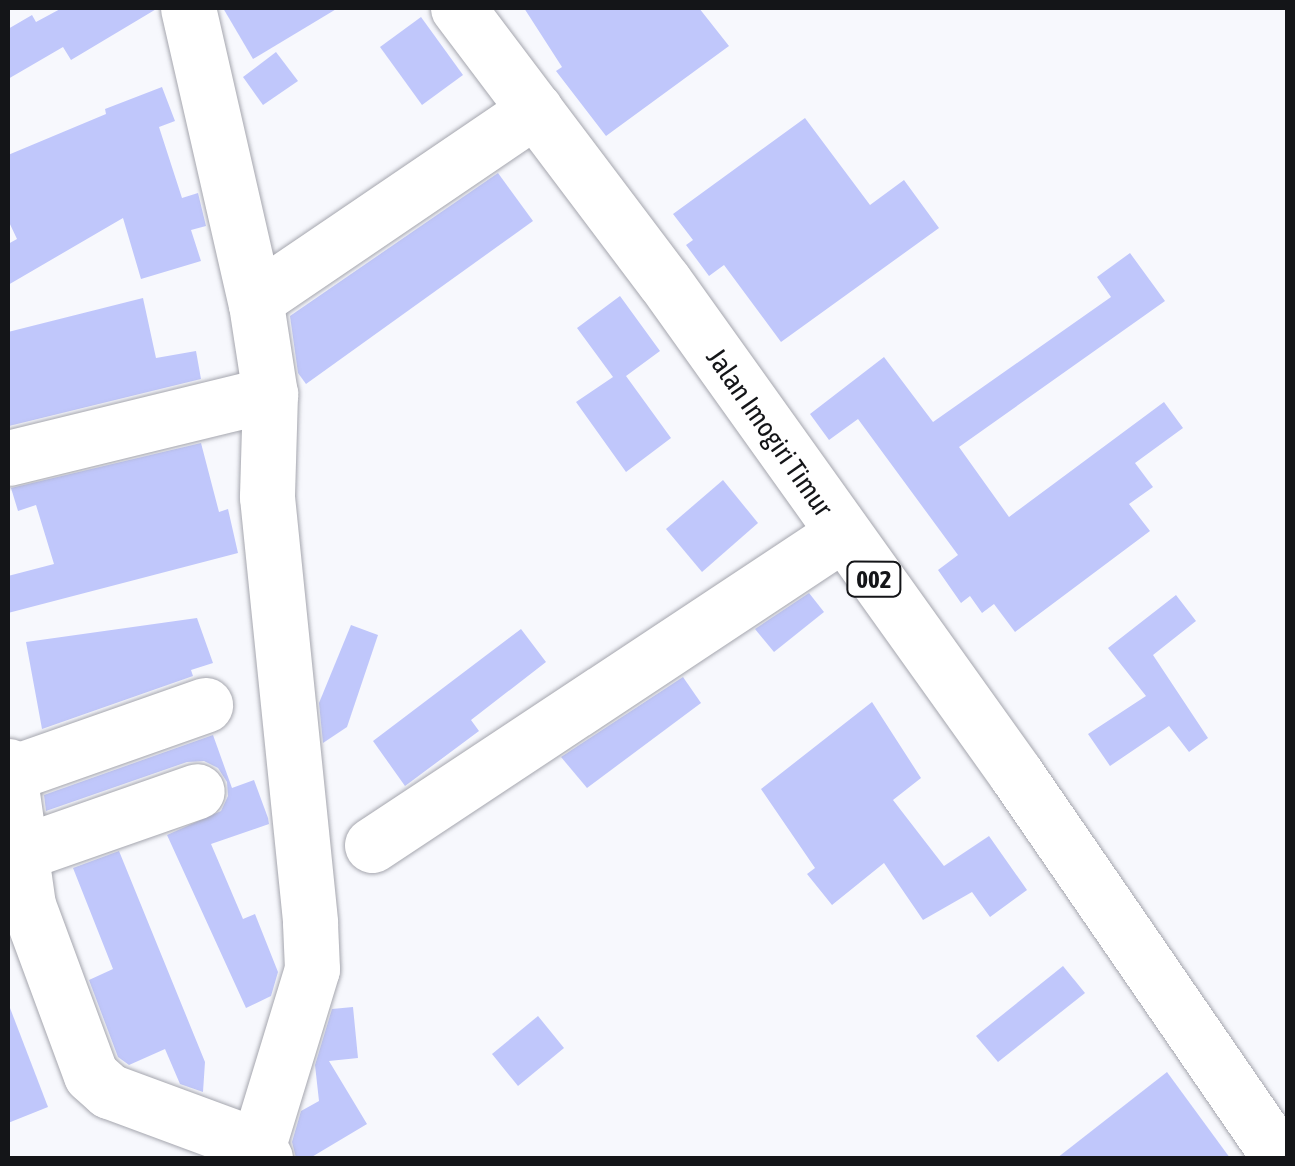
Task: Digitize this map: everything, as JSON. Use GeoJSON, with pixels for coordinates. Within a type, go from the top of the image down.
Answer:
{"type":"FeatureCollection","features":[{"type":"Feature","properties":{"kind":"street"},"geometry":{"type":"LineString","coordinates":[[188,8],[256,304],[246,399],[267,497],[312,969],[261,1152],[109,1091],[91,1074],[28,905],[8,770],[205,706]]}},
{"type":"Feature","properties":{"kind":"street","name":"Jalan Imogiri Timur"},"geometry":{"type":"LineString","coordinates":[[458,8],[664,280],[1016,774],[1280,1158]]}},
{"type":"Feature","properties":{"kind":"street"},"geometry":{"type":"LineString","coordinates":[[256,304],[264,294],[535,110]]}},
{"type":"Feature","properties":{"kind":"street"},"geometry":{"type":"LineString","coordinates":[[8,458],[246,399]]}},
{"type":"Feature","properties":{"kind":"street"},"geometry":{"type":"LineString","coordinates":[[372,845],[842,534]]}},
{"type":"Feature","properties":{"kind":"street"},"geometry":{"type":"LineString","coordinates":[[23,852],[197,791]]}},
{"type":"Feature","properties":{"kind":"building"},"geometry":{"type":"Polygon","coordinates":[[[62,8],[158,8],[71,60],[63,47],[8,79],[8,29],[32,15],[36,22],[62,8]]]}},
{"type":"Feature","properties":{"kind":"building"},"geometry":{"type":"Polygon","coordinates":[[[223,8],[338,8],[253,59],[223,8]]]}},
{"type":"Feature","properties":{"kind":"building"},"geometry":{"type":"Polygon","coordinates":[[[524,8],[699,8],[729,46],[606,136],[556,71],[562,67],[524,8]]]}},
{"type":"Feature","properties":{"kind":"building"},"geometry":{"type":"Polygon","coordinates":[[[421,17],[463,75],[422,105],[380,47],[421,17]]]}},
{"type":"Feature","properties":{"kind":"building"},"geometry":{"type":"Polygon","coordinates":[[[276,52],[298,81],[263,105],[243,77],[276,52]]]}},
{"type":"Feature","properties":{"kind":"building"},"geometry":{"type":"Polygon","coordinates":[[[162,87],[175,121],[159,127],[182,198],[198,193],[206,226],[191,230],[201,261],[141,279],[123,218],[8,285],[8,244],[17,239],[8,220],[8,155],[162,87]]]}},
{"type":"Feature","properties":{"kind":"building"},"geometry":{"type":"Polygon","coordinates":[[[805,118],[870,205],[904,180],[939,228],[781,342],[724,265],[709,276],[686,245],[693,240],[673,214],[805,118]]]}},
{"type":"Feature","properties":{"kind":"building"},"geometry":{"type":"Polygon","coordinates":[[[498,173],[533,221],[306,384],[298,373],[290,316],[498,173]]]}},
{"type":"Feature","properties":{"kind":"building"},"geometry":{"type":"Polygon","coordinates":[[[1130,253],[1165,301],[959,447],[1009,517],[1164,402],[1183,428],[1135,463],[1153,487],[1129,504],[1150,531],[1015,632],[994,604],[982,613],[970,596],[961,603],[938,570],[958,555],[858,419],[829,440],[810,414],[884,357],[933,422],[1111,297],[1097,277],[1130,253]]]}},
{"type":"Feature","properties":{"kind":"building"},"geometry":{"type":"Polygon","coordinates":[[[620,296],[660,351],[626,376],[671,438],[626,472],[576,402],[613,377],[577,328],[620,296]]]}},
{"type":"Feature","properties":{"kind":"building"},"geometry":{"type":"Polygon","coordinates":[[[143,298],[156,358],[196,351],[201,379],[9,426],[8,332],[143,298]]]}},
{"type":"Feature","properties":{"kind":"building"},"geometry":{"type":"Polygon","coordinates":[[[201,443],[219,512],[228,509],[238,553],[8,613],[8,576],[54,564],[36,505],[18,511],[11,488],[201,443]]]}},
{"type":"Feature","properties":{"kind":"building"},"geometry":{"type":"Polygon","coordinates":[[[723,480],[758,523],[702,572],[666,529],[723,480]]]}},
{"type":"Feature","properties":{"kind":"building"},"geometry":{"type":"Polygon","coordinates":[[[809,593],[824,612],[774,652],[755,629],[809,593]]]}},
{"type":"Feature","properties":{"kind":"building"},"geometry":{"type":"Polygon","coordinates":[[[1176,595],[1196,621],[1153,655],[1208,738],[1189,752],[1169,726],[1110,766],[1088,734],[1146,696],[1108,648],[1176,595]]]}},
{"type":"Feature","properties":{"kind":"building"},"geometry":{"type":"Polygon","coordinates":[[[197,618],[213,663],[191,670],[193,676],[42,729],[26,642],[197,618]]]}},
{"type":"Feature","properties":{"kind":"building"},"geometry":{"type":"Polygon","coordinates":[[[351,625],[378,635],[347,727],[323,743],[319,703],[351,625]]]}},
{"type":"Feature","properties":{"kind":"building"},"geometry":{"type":"Polygon","coordinates":[[[521,629],[546,662],[471,720],[479,731],[405,786],[373,741],[521,629]]]}},
{"type":"Feature","properties":{"kind":"building"},"geometry":{"type":"Polygon","coordinates":[[[683,677],[701,703],[587,788],[561,757],[683,677]]]}},
{"type":"Feature","properties":{"kind":"building"},"geometry":{"type":"Polygon","coordinates":[[[872,702],[921,778],[893,800],[944,866],[989,836],[1027,890],[990,917],[972,892],[923,920],[884,863],[832,905],[807,874],[815,868],[761,789],[872,702]]]}},
{"type":"Feature","properties":{"kind":"building"},"geometry":{"type":"Polygon","coordinates":[[[213,735],[232,788],[254,780],[269,824],[211,844],[243,919],[255,914],[278,972],[271,996],[246,1008],[167,835],[221,811],[228,796],[227,782],[218,768],[204,761],[187,762],[46,811],[44,795],[213,735]]]}},
{"type":"Feature","properties":{"kind":"building"},"geometry":{"type":"Polygon","coordinates":[[[119,851],[205,1062],[203,1092],[180,1084],[165,1049],[129,1065],[118,1057],[89,980],[113,969],[73,868],[119,851]]]}},
{"type":"Feature","properties":{"kind":"building"},"geometry":{"type":"Polygon","coordinates":[[[1063,966],[1085,993],[998,1062],[976,1036],[1063,966]]]}},
{"type":"Feature","properties":{"kind":"building"},"geometry":{"type":"Polygon","coordinates":[[[353,1007],[358,1058],[329,1061],[367,1124],[310,1158],[296,1158],[292,1142],[301,1111],[319,1101],[315,1065],[332,1009],[353,1007]]]}},
{"type":"Feature","properties":{"kind":"building"},"geometry":{"type":"Polygon","coordinates":[[[8,1009],[48,1107],[8,1123],[8,1009]]]}},
{"type":"Feature","properties":{"kind":"building"},"geometry":{"type":"Polygon","coordinates":[[[538,1016],[564,1048],[518,1086],[492,1054],[538,1016]]]}},
{"type":"Feature","properties":{"kind":"building"},"geometry":{"type":"Polygon","coordinates":[[[1167,1072],[1230,1158],[1057,1158],[1167,1072]]]}}]}
